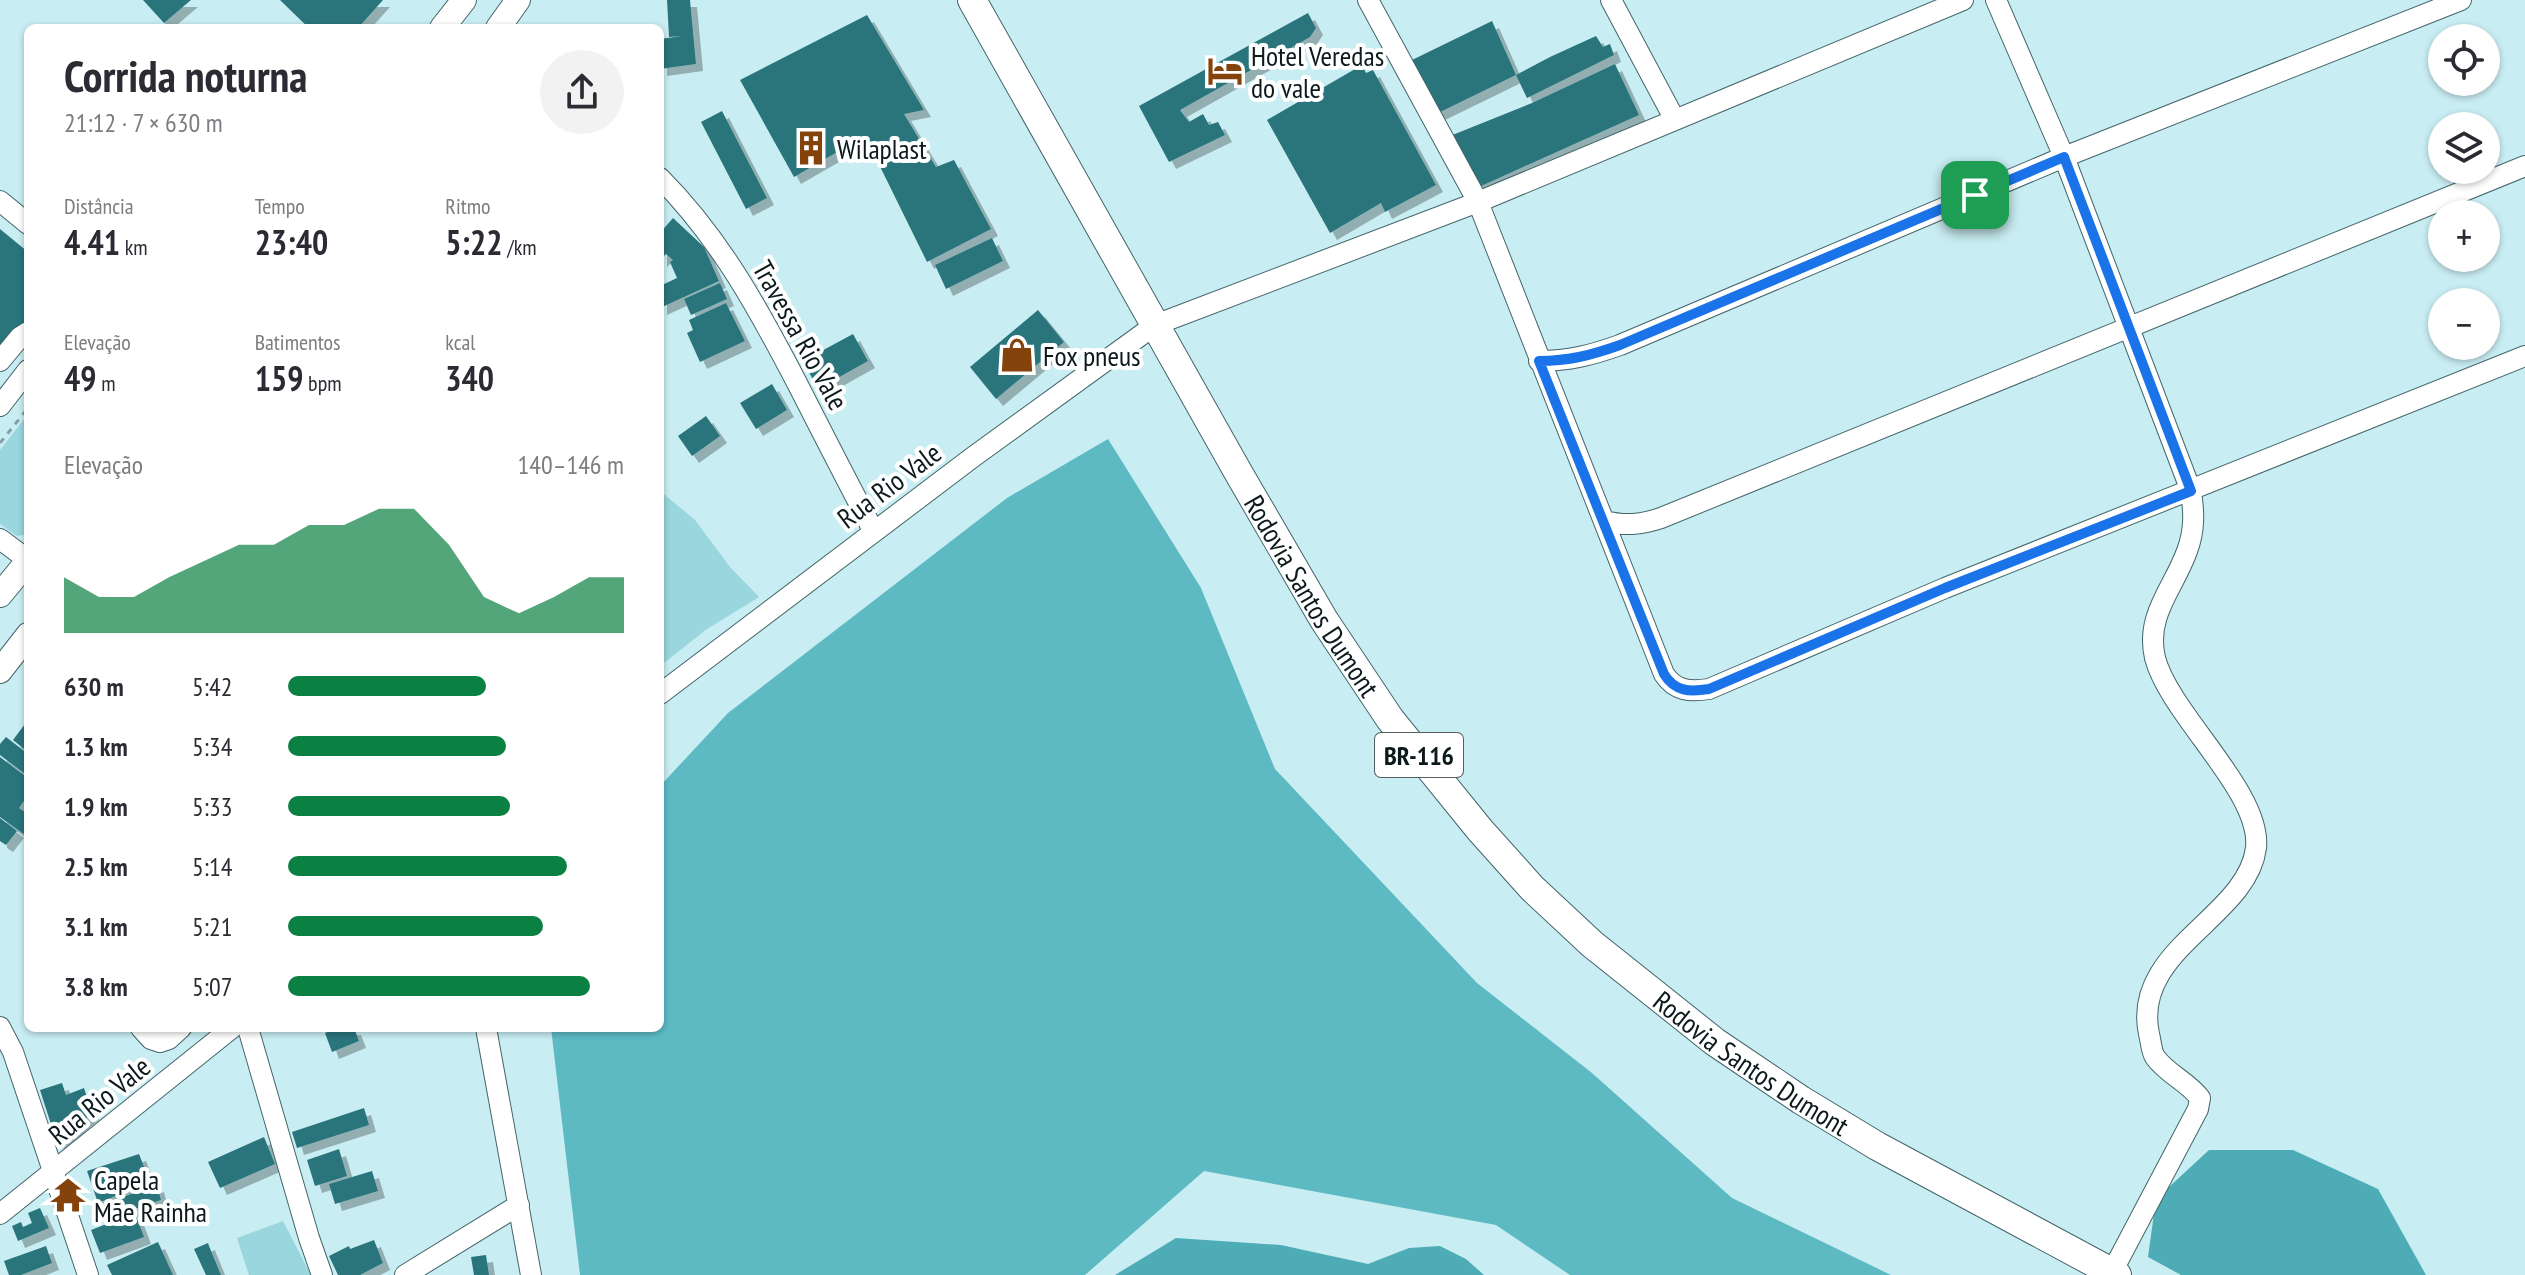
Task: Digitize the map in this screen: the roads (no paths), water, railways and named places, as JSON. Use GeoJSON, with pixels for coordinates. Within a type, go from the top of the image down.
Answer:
{"type":"FeatureCollection","features":[{"type":"Feature","properties":{"kind":"highway","name":"Rodovia Santos Dumont"},"geometry":{"type":"LineString","coordinates":[[972,0],[1324,620],[1390,719],[1480,830],[1532,888],[1592,944],[1715,1042],[1752,1067],[1877,1146],[2114,1273]]}},
{"type":"Feature","properties":{"kind":"main road"},"geometry":{"type":"LineString","coordinates":[[445,24],[464,0]]}},
{"type":"Feature","properties":{"kind":"main road"},"geometry":{"type":"LineString","coordinates":[[504,24],[518,0]]}},
{"type":"Feature","properties":{"kind":"main road"},"geometry":{"type":"LineString","coordinates":[[0,595],[24,566]]}},
{"type":"Feature","properties":{"kind":"main road"},"geometry":{"type":"LineString","coordinates":[[0,671],[24,640]]}},
{"type":"Feature","properties":{"kind":"street"},"geometry":{"type":"LineString","coordinates":[[1368,0],[1478,202],[1664,674],[1671,685],[1693,691],[1709,689],[1945,588],[2525,356]]}},
{"type":"Feature","properties":{"kind":"street"},"geometry":{"type":"LineString","coordinates":[[1611,0],[1675,120]]}},
{"type":"Feature","properties":{"kind":"street","name":"Rua Rio Vale"},"geometry":{"type":"LineString","coordinates":[[664,691],[1155,325],[1478,202],[1963,0]]}},
{"type":"Feature","properties":{"kind":"street"},"geometry":{"type":"LineString","coordinates":[[1996,0],[2064,157],[2191,491],[2195,513],[2187,551],[2152,628],[2156,660],[2165,682],[2249,810],[2255,829],[2256,846],[2249,870],[2236,891],[2183,943],[2150,994],[2146,1020],[2154,1055],[2200,1098],[2198,1109],[2114,1273]]}},
{"type":"Feature","properties":{"kind":"street"},"geometry":{"type":"LineString","coordinates":[[1539,361],[1588,357],[1620,345],[2064,157],[2461,0]]}},
{"type":"Feature","properties":{"kind":"street"},"geometry":{"type":"LineString","coordinates":[[1604,521],[1640,525],[1661,518],[2525,166]]}},
{"type":"Feature","properties":{"kind":"street","name":"Travessa Rio Vale"},"geometry":{"type":"LineString","coordinates":[[664,182],[684,202],[722,252],[756,305],[874,532]]}},
{"type":"Feature","properties":{"kind":"street"},"geometry":{"type":"LineString","coordinates":[[0,201],[24,221]]}},
{"type":"Feature","properties":{"kind":"street"},"geometry":{"type":"LineString","coordinates":[[0,361],[24,334]]}},
{"type":"Feature","properties":{"kind":"street"},"geometry":{"type":"LineString","coordinates":[[0,406],[24,375]]}},
{"type":"Feature","properties":{"kind":"street"},"geometry":{"type":"LineString","coordinates":[[0,539],[24,558]]}},
{"type":"Feature","properties":{"kind":"street"},"geometry":{"type":"LineString","coordinates":[[0,1027],[13,1052],[88,1275]]}},
{"type":"Feature","properties":{"kind":"street"},"geometry":{"type":"LineString","coordinates":[[145,1032],[160,1042],[177,1032]]}},
{"type":"Feature","properties":{"kind":"street","name":"Rua Rio Vale"},"geometry":{"type":"LineString","coordinates":[[0,1214],[227,1032]]}},
{"type":"Feature","properties":{"kind":"street"},"geometry":{"type":"LineString","coordinates":[[249,1032],[322,1275]]}},
{"type":"Feature","properties":{"kind":"street"},"geometry":{"type":"LineString","coordinates":[[487,1032],[531,1275]]}},
{"type":"Feature","properties":{"kind":"street"},"geometry":{"type":"LineString","coordinates":[[405,1275],[519,1205]]}},
{"type":"Feature","properties":{"kind":"place","name":"Hotel Veredas do vale"},"geometry":{"type":"Point","coordinates":[1225,71]}},
{"type":"Feature","properties":{"kind":"place","name":"Wilaplast"},"geometry":{"type":"Point","coordinates":[811,148]}},
{"type":"Feature","properties":{"kind":"place","name":"Fox pneus"},"geometry":{"type":"Point","coordinates":[1017,355]}},
{"type":"Feature","properties":{"kind":"place","name":"Capela Mãe Rainha"},"geometry":{"type":"Point","coordinates":[68,1195]}}]}
